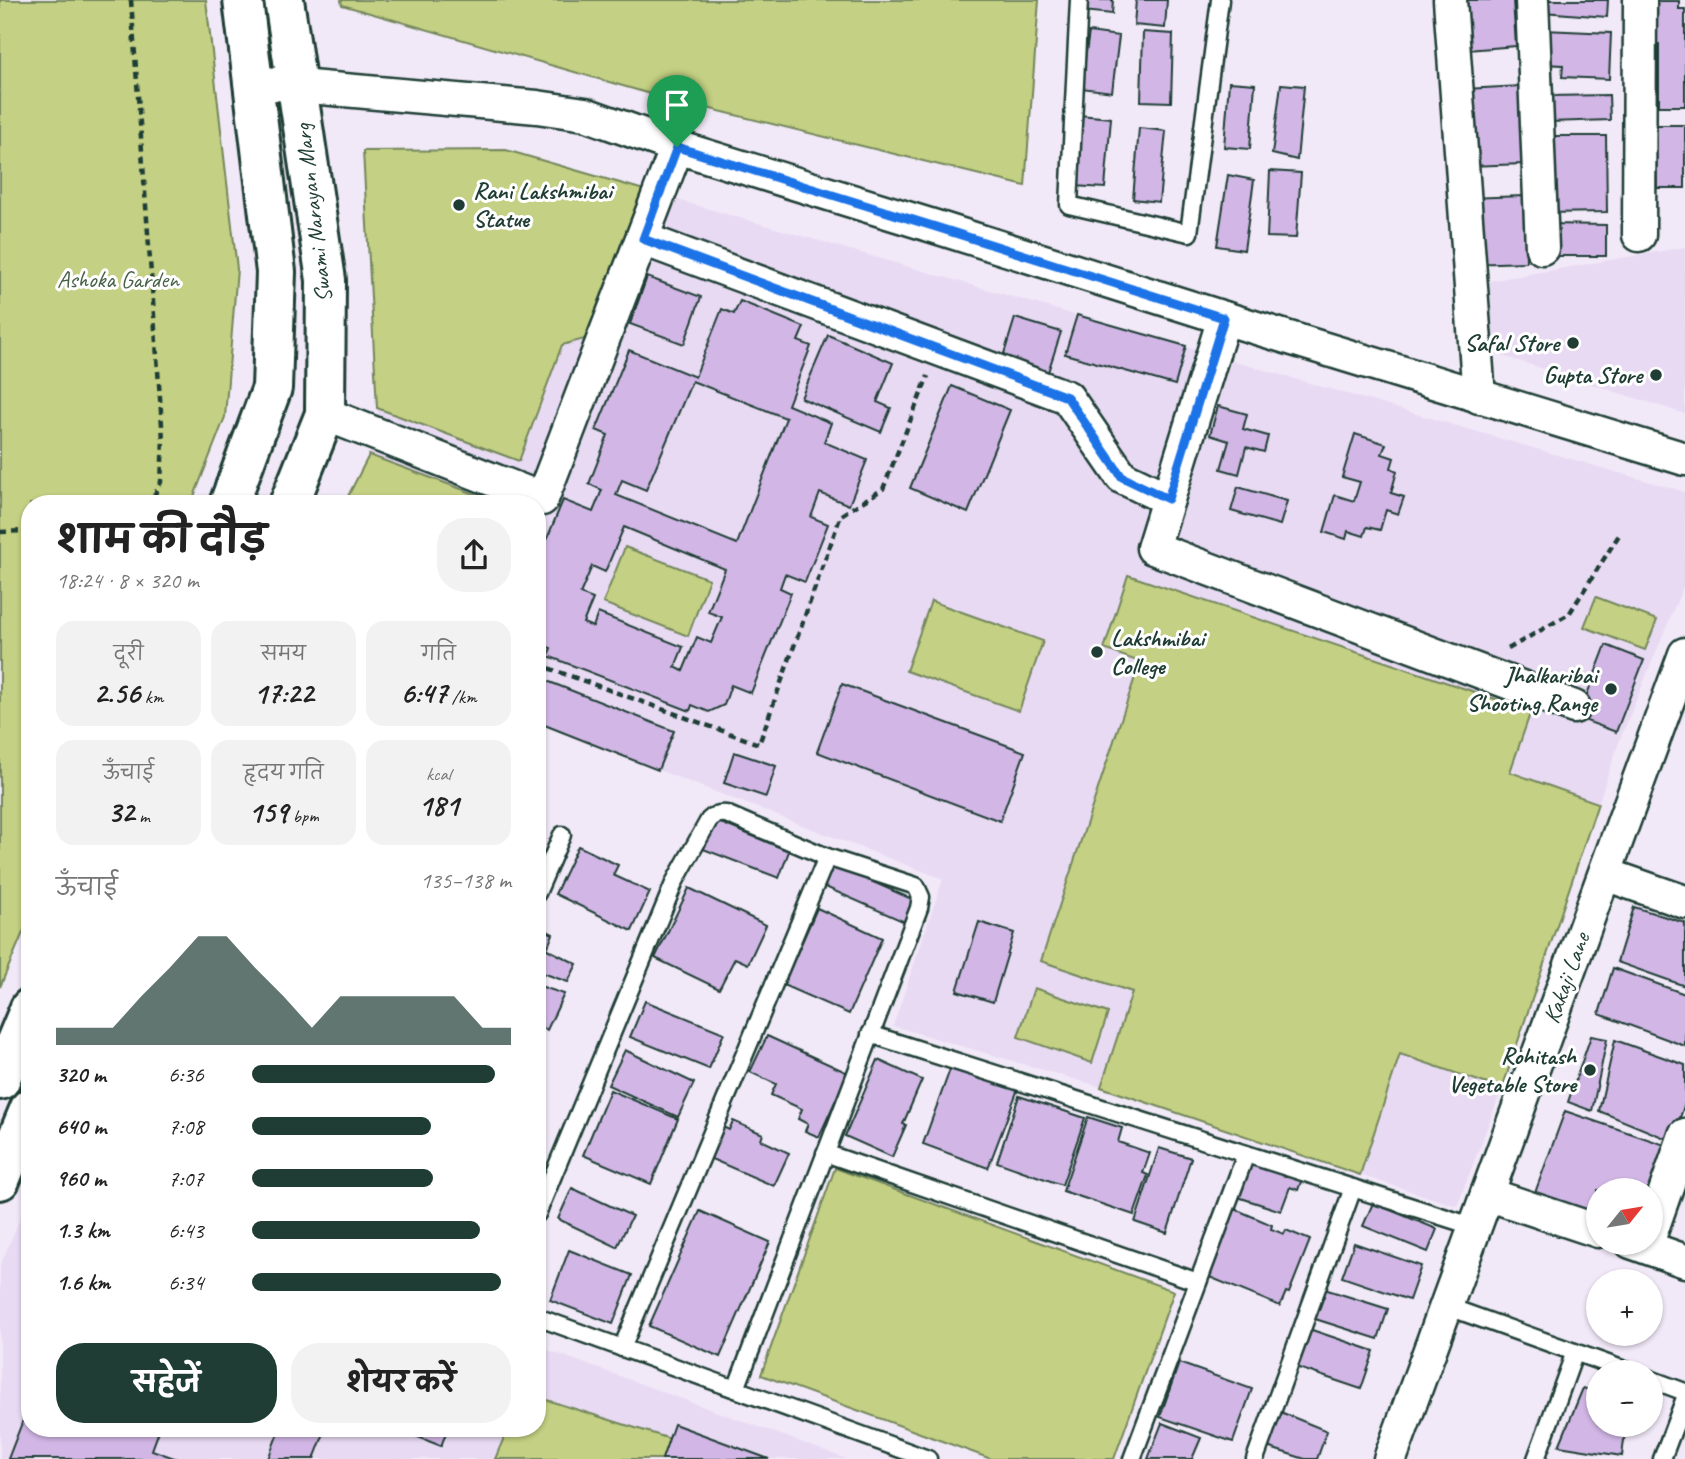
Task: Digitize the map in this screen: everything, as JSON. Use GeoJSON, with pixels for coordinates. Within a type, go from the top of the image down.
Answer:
{"type":"FeatureCollection","features":[{"type":"Feature","properties":{"kind":"main road","name":"Swami Narayan Marg"},"geometry":{"type":"LineString","coordinates":[[232,495],[272,388],[276,272],[243,0]]}},
{"type":"Feature","properties":{"kind":"main road","name":"Swami Narayan Marg"},"geometry":{"type":"LineString","coordinates":[[284,0],[326,280],[325,414],[293,495]]}},
{"type":"Feature","properties":{"kind":"main road"},"geometry":{"type":"LineString","coordinates":[[0,1080],[21,1030]]}},
{"type":"Feature","properties":{"kind":"main road"},"geometry":{"type":"LineString","coordinates":[[0,1180],[20,1124]]}},
{"type":"Feature","properties":{"kind":"street"},"geometry":{"type":"LineString","coordinates":[[1450,0],[1479,397]]}},
{"type":"Feature","properties":{"kind":"street"},"geometry":{"type":"LineString","coordinates":[[1532,0],[1542,248]]}},
{"type":"Feature","properties":{"kind":"street"},"geometry":{"type":"LineString","coordinates":[[1639,235],[1640,0]]}},
{"type":"Feature","properties":{"kind":"street"},"geometry":{"type":"LineString","coordinates":[[253,82],[537,107],[585,114],[677,147],[1685,459]]}},
{"type":"Feature","properties":{"kind":"street"},"geometry":{"type":"LineString","coordinates":[[544,495],[677,147]]}},
{"type":"Feature","properties":{"kind":"street"},"geometry":{"type":"LineString","coordinates":[[643,239],[1067,397],[1122,477],[1168,499]]}},
{"type":"Feature","properties":{"kind":"street"},"geometry":{"type":"LineString","coordinates":[[1224,318],[1153,548],[1574,707]]}},
{"type":"Feature","properties":{"kind":"street"},"geometry":{"type":"LineString","coordinates":[[325,414],[514,495]]}},
{"type":"Feature","properties":{"kind":"street","name":"Kakaji Lane"},"geometry":{"type":"LineString","coordinates":[[1390,1459],[1685,654]]}},
{"type":"Feature","properties":{"kind":"street"},"geometry":{"type":"LineString","coordinates":[[1605,874],[1685,902]]}},
{"type":"Feature","properties":{"kind":"street"},"geometry":{"type":"LineString","coordinates":[[1663,1194],[1684,1140]]}},
{"type":"Feature","properties":{"kind":"street"},"geometry":{"type":"LineString","coordinates":[[1487,1194],[1586,1227]]}},
{"type":"Feature","properties":{"kind":"street"},"geometry":{"type":"LineString","coordinates":[[1663,1251],[1685,1261]]}},
{"type":"Feature","properties":{"kind":"lane"},"geometry":{"type":"LineString","coordinates":[[1079,0],[1069,205],[1189,233],[1220,0]]}},
{"type":"Feature","properties":{"kind":"lane"},"geometry":{"type":"LineString","coordinates":[[546,1192],[675,881],[714,815],[726,814],[827,857],[916,886],[921,897],[919,908],[736,1389]]}},
{"type":"Feature","properties":{"kind":"lane"},"geometry":{"type":"LineString","coordinates":[[546,872],[562,835]]}},
{"type":"Feature","properties":{"kind":"lane"},"geometry":{"type":"LineString","coordinates":[[622,1348],[827,857]]}},
{"type":"Feature","properties":{"kind":"lane"},"geometry":{"type":"LineString","coordinates":[[870,1034],[1475,1227]]}},
{"type":"Feature","properties":{"kind":"lane"},"geometry":{"type":"LineString","coordinates":[[825,1153],[1198,1282]]}},
{"type":"Feature","properties":{"kind":"lane"},"geometry":{"type":"LineString","coordinates":[[1132,1459],[1246,1154]]}},
{"type":"Feature","properties":{"kind":"lane"},"geometry":{"type":"LineString","coordinates":[[1255,1459],[1353,1188]]}},
{"type":"Feature","properties":{"kind":"lane"},"geometry":{"type":"LineString","coordinates":[[1446,1306],[1597,1360]]}},
{"type":"Feature","properties":{"kind":"lane"},"geometry":{"type":"LineString","coordinates":[[546,1320],[928,1459]]}},
{"type":"Feature","properties":{"kind":"lane"},"geometry":{"type":"LineString","coordinates":[[1536,1459],[1575,1352]]}},
{"type":"Feature","properties":{"kind":"lane"},"geometry":{"type":"LineString","coordinates":[[1663,1383],[1685,1391]]}},
{"type":"Feature","properties":{"kind":"lane"},"geometry":{"type":"LineString","coordinates":[[1662,1459],[1685,1398]]}},
{"type":"Feature","properties":{"kind":"path"},"geometry":{"type":"LineString","coordinates":[[131,0],[163,439],[161,482],[154,495]]}},
{"type":"Feature","properties":{"kind":"path"},"geometry":{"type":"LineString","coordinates":[[546,667],[759,744],[841,515],[883,489],[938,349]]}},
{"type":"Feature","properties":{"kind":"path"},"geometry":{"type":"LineString","coordinates":[[0,532],[21,531]]}},
{"type":"Feature","properties":{"kind":"path"},"geometry":{"type":"LineString","coordinates":[[1474,669],[1569,614],[1619,535]]}},
{"type":"Feature","properties":{"kind":"shaded area","name":"Lakshmibai College"},"geometry":{"type":"Polygon","coordinates":[[[506,150],[1685,492],[1685,582],[1619,742],[1502,1089],[1457,1206],[1101,1087],[893,1026],[943,879],[546,726],[546,495],[348,495],[379,434],[363,151],[506,150]]]}},
{"type":"Feature","properties":{"kind":"shaded area"},"geometry":{"type":"Polygon","coordinates":[[[1685,247],[1685,414],[1493,353],[1489,281],[1685,247]]]}},
{"type":"Feature","properties":{"kind":"shaded area"},"geometry":{"type":"Polygon","coordinates":[[[21,1216],[21,1437],[546,1437],[546,1349],[847,1459],[0,1459],[0,1266],[21,1216]]]}},
{"type":"Feature","properties":{"kind":"green space","name":"Ashoka Garden"},"geometry":{"type":"Polygon","coordinates":[[[0,0],[206,0],[237,269],[225,417],[195,495],[21,495],[21,937],[0,987],[0,0]]]}},
{"type":"Feature","properties":{"kind":"green space"},"geometry":{"type":"Polygon","coordinates":[[[341,0],[1039,0],[1025,186],[654,95],[342,5],[341,0]]]}},
{"type":"Feature","properties":{"kind":"green space"},"geometry":{"type":"Polygon","coordinates":[[[506,150],[644,190],[592,337],[562,345],[519,461],[377,408],[363,151],[506,150]]]}},
{"type":"Feature","properties":{"kind":"green space"},"geometry":{"type":"Polygon","coordinates":[[[369,455],[478,495],[349,495],[369,455]]]}},
{"type":"Feature","properties":{"kind":"green space"},"geometry":{"type":"Polygon","coordinates":[[[625,547],[709,579],[688,636],[603,603],[625,547]]]}},
{"type":"Feature","properties":{"kind":"green space"},"geometry":{"type":"Polygon","coordinates":[[[1128,575],[1531,711],[1510,772],[1598,803],[1502,1089],[1400,1054],[1360,1175],[1101,1087],[1132,992],[1041,961],[1140,662],[1104,649],[1128,575]]]}},
{"type":"Feature","properties":{"kind":"green space"},"geometry":{"type":"Polygon","coordinates":[[[1596,597],[1657,620],[1645,650],[1584,627],[1596,597]]]}},
{"type":"Feature","properties":{"kind":"green space"},"geometry":{"type":"Polygon","coordinates":[[[931,601],[1043,641],[1019,711],[906,671],[931,601]]]}},
{"type":"Feature","properties":{"kind":"green space"},"geometry":{"type":"Polygon","coordinates":[[[1034,988],[1108,1013],[1092,1063],[1018,1037],[1034,988]]]}},
{"type":"Feature","properties":{"kind":"green space"},"geometry":{"type":"Polygon","coordinates":[[[835,1168],[1174,1291],[1114,1459],[991,1459],[761,1375],[835,1168]]]}},
{"type":"Feature","properties":{"kind":"green space"},"geometry":{"type":"Polygon","coordinates":[[[546,1400],[734,1459],[495,1459],[504,1437],[546,1437],[546,1400]]]}},
{"type":"Feature","properties":{"kind":"building"},"geometry":{"type":"Polygon","coordinates":[[[1084,0],[1113,0],[1112,14],[1083,11],[1084,0]]]}},
{"type":"Feature","properties":{"kind":"building"},"geometry":{"type":"Polygon","coordinates":[[[1136,0],[1167,0],[1165,28],[1134,25],[1136,0]]]}},
{"type":"Feature","properties":{"kind":"building"},"geometry":{"type":"Polygon","coordinates":[[[1451,0],[1513,0],[1516,46],[1455,51],[1451,0]]]}},
{"type":"Feature","properties":{"kind":"building"},"geometry":{"type":"Polygon","coordinates":[[[1544,0],[1608,0],[1607,17],[1543,12],[1544,0]]]}},
{"type":"Feature","properties":{"kind":"building"},"geometry":{"type":"Polygon","coordinates":[[[1653,1],[1679,1],[1679,9],[1685,9],[1685,106],[1659,106],[1659,44],[1652,44],[1653,1]]]}},
{"type":"Feature","properties":{"kind":"building"},"geometry":{"type":"Polygon","coordinates":[[[1544,30],[1611,33],[1609,79],[1562,77],[1563,65],[1543,64],[1544,30]]]}},
{"type":"Feature","properties":{"kind":"building"},"geometry":{"type":"Polygon","coordinates":[[[1089,32],[1119,36],[1112,92],[1081,88],[1089,32]]]}},
{"type":"Feature","properties":{"kind":"building"},"geometry":{"type":"Polygon","coordinates":[[[1143,32],[1173,34],[1171,102],[1141,101],[1143,32]]]}},
{"type":"Feature","properties":{"kind":"building"},"geometry":{"type":"Polygon","coordinates":[[[1229,82],[1255,84],[1250,149],[1224,147],[1229,82]]]}},
{"type":"Feature","properties":{"kind":"building"},"geometry":{"type":"Polygon","coordinates":[[[1281,84],[1304,86],[1297,160],[1272,154],[1281,84]]]}},
{"type":"Feature","properties":{"kind":"building"},"geometry":{"type":"Polygon","coordinates":[[[1521,86],[1524,164],[1469,166],[1465,89],[1521,86]]]}},
{"type":"Feature","properties":{"kind":"building"},"geometry":{"type":"Polygon","coordinates":[[[1609,95],[1610,120],[1549,122],[1548,96],[1609,95]]]}},
{"type":"Feature","properties":{"kind":"building"},"geometry":{"type":"Polygon","coordinates":[[[1079,115],[1111,118],[1105,188],[1074,186],[1079,115]]]}},
{"type":"Feature","properties":{"kind":"building"},"geometry":{"type":"Polygon","coordinates":[[[1656,125],[1685,125],[1685,188],[1657,188],[1656,125]]]}},
{"type":"Feature","properties":{"kind":"building"},"geometry":{"type":"Polygon","coordinates":[[[1139,128],[1166,131],[1159,202],[1133,199],[1139,128]]]}},
{"type":"Feature","properties":{"kind":"building"},"geometry":{"type":"Polygon","coordinates":[[[1543,136],[1606,136],[1607,212],[1544,213],[1543,136]]]}},
{"type":"Feature","properties":{"kind":"building"},"geometry":{"type":"Polygon","coordinates":[[[1270,171],[1301,173],[1296,238],[1267,237],[1270,171]]]}},
{"type":"Feature","properties":{"kind":"building"},"geometry":{"type":"Polygon","coordinates":[[[1228,175],[1254,180],[1244,250],[1217,246],[1228,175]]]}},
{"type":"Feature","properties":{"kind":"building"},"geometry":{"type":"Polygon","coordinates":[[[1524,196],[1526,262],[1469,264],[1467,198],[1524,196]]]}},
{"type":"Feature","properties":{"kind":"building"},"geometry":{"type":"Polygon","coordinates":[[[1548,224],[1606,225],[1606,256],[1548,256],[1548,224]]]}},
{"type":"Feature","properties":{"kind":"building"},"geometry":{"type":"Polygon","coordinates":[[[647,277],[701,297],[684,344],[630,324],[647,277]]]}},
{"type":"Feature","properties":{"kind":"building"},"geometry":{"type":"Polygon","coordinates":[[[740,301],[804,327],[798,341],[811,346],[788,405],[831,423],[824,442],[867,460],[849,505],[820,493],[811,517],[828,524],[805,582],[785,574],[780,588],[791,593],[751,693],[731,685],[724,705],[709,712],[692,705],[690,711],[548,656],[551,648],[546,646],[546,541],[563,500],[593,512],[602,490],[589,484],[608,435],[596,430],[629,350],[695,377],[722,309],[734,314],[740,301]],[[692,381],[646,490],[622,480],[616,495],[737,544],[786,418],[692,381]],[[624,527],[605,572],[592,566],[580,594],[593,599],[583,623],[593,627],[598,613],[683,647],[675,667],[683,671],[697,637],[711,643],[722,617],[708,612],[725,569],[624,527]]]}},
{"type":"Feature","properties":{"kind":"building"},"geometry":{"type":"Polygon","coordinates":[[[1077,315],[1186,346],[1175,385],[1065,354],[1077,315]]]}},
{"type":"Feature","properties":{"kind":"building"},"geometry":{"type":"Polygon","coordinates":[[[1015,318],[1061,332],[1048,372],[1003,357],[1015,318]]]}},
{"type":"Feature","properties":{"kind":"building"},"geometry":{"type":"Polygon","coordinates":[[[828,335],[893,363],[877,402],[891,408],[881,432],[801,398],[828,335]]]}},
{"type":"Feature","properties":{"kind":"building"},"geometry":{"type":"Polygon","coordinates":[[[952,386],[1010,410],[968,513],[910,488],[952,386]]]}},
{"type":"Feature","properties":{"kind":"building"},"geometry":{"type":"Polygon","coordinates":[[[1218,406],[1247,414],[1243,429],[1268,436],[1264,452],[1246,447],[1239,474],[1221,469],[1229,441],[1210,435],[1218,406]]]}},
{"type":"Feature","properties":{"kind":"building"},"geometry":{"type":"Polygon","coordinates":[[[1355,434],[1386,444],[1382,454],[1394,458],[1391,468],[1397,471],[1391,493],[1404,497],[1398,514],[1386,510],[1380,530],[1367,527],[1364,536],[1348,531],[1346,539],[1324,532],[1335,495],[1354,501],[1360,482],[1342,477],[1355,434]]]}},
{"type":"Feature","properties":{"kind":"building"},"geometry":{"type":"Polygon","coordinates":[[[1238,487],[1287,501],[1280,525],[1231,511],[1238,487]]]}},
{"type":"Feature","properties":{"kind":"building","name":"Jhalkaribai Shooting Range"},"geometry":{"type":"Polygon","coordinates":[[[1606,645],[1644,660],[1616,732],[1578,718],[1606,645]]]}},
{"type":"Feature","properties":{"kind":"building"},"geometry":{"type":"Polygon","coordinates":[[[546,681],[674,731],[658,770],[546,726],[546,681]]]}},
{"type":"Feature","properties":{"kind":"building"},"geometry":{"type":"Polygon","coordinates":[[[842,684],[1025,752],[1000,821],[817,752],[842,684]]]}},
{"type":"Feature","properties":{"kind":"building"},"geometry":{"type":"Polygon","coordinates":[[[734,752],[776,766],[766,797],[724,783],[734,752]]]}},
{"type":"Feature","properties":{"kind":"building"},"geometry":{"type":"Polygon","coordinates":[[[711,819],[789,851],[779,878],[698,847],[711,819]]]}},
{"type":"Feature","properties":{"kind":"building"},"geometry":{"type":"Polygon","coordinates":[[[578,846],[618,865],[613,875],[650,892],[632,931],[555,894],[578,846]]]}},
{"type":"Feature","properties":{"kind":"building"},"geometry":{"type":"Polygon","coordinates":[[[830,863],[914,900],[907,923],[823,886],[830,863]]]}},
{"type":"Feature","properties":{"kind":"building"},"geometry":{"type":"Polygon","coordinates":[[[689,888],[766,925],[748,964],[735,958],[719,989],[655,958],[689,888]]]}},
{"type":"Feature","properties":{"kind":"building"},"geometry":{"type":"Polygon","coordinates":[[[1634,907],[1685,923],[1685,986],[1617,962],[1634,907]]]}},
{"type":"Feature","properties":{"kind":"building"},"geometry":{"type":"Polygon","coordinates":[[[817,908],[882,938],[849,1014],[783,985],[817,908]]]}},
{"type":"Feature","properties":{"kind":"building"},"geometry":{"type":"Polygon","coordinates":[[[979,922],[1014,933],[993,1002],[957,991],[979,922]]]}},
{"type":"Feature","properties":{"kind":"building"},"geometry":{"type":"Polygon","coordinates":[[[546,930],[553,934],[547,949],[577,964],[568,982],[546,974],[546,930]]]}},
{"type":"Feature","properties":{"kind":"building"},"geometry":{"type":"Polygon","coordinates":[[[1613,968],[1685,994],[1685,1046],[1599,1014],[1613,968]]]}},
{"type":"Feature","properties":{"kind":"building"},"geometry":{"type":"Polygon","coordinates":[[[546,988],[564,994],[546,1030],[546,988]]]}},
{"type":"Feature","properties":{"kind":"building"},"geometry":{"type":"Polygon","coordinates":[[[645,1001],[724,1033],[709,1069],[630,1037],[645,1001]]]}},
{"type":"Feature","properties":{"kind":"building"},"geometry":{"type":"Polygon","coordinates":[[[767,1036],[848,1073],[819,1137],[805,1131],[808,1124],[798,1119],[802,1109],[771,1095],[776,1084],[750,1072],[767,1036]]]}},
{"type":"Feature","properties":{"kind":"building","name":"Rohitash Vegetable Store"},"geometry":{"type":"Polygon","coordinates":[[[1591,1036],[1607,1039],[1592,1111],[1568,1102],[1591,1036]]]}},
{"type":"Feature","properties":{"kind":"building"},"geometry":{"type":"Polygon","coordinates":[[[1615,1040],[1685,1065],[1685,1103],[1672,1141],[1599,1111],[1615,1040]]]}},
{"type":"Feature","properties":{"kind":"building"},"geometry":{"type":"Polygon","coordinates":[[[625,1050],[694,1083],[678,1117],[608,1085],[625,1050]]]}},
{"type":"Feature","properties":{"kind":"building"},"geometry":{"type":"Polygon","coordinates":[[[878,1060],[922,1080],[892,1157],[845,1136],[878,1060]]]}},
{"type":"Feature","properties":{"kind":"building"},"geometry":{"type":"Polygon","coordinates":[[[952,1064],[1018,1089],[988,1168],[923,1144],[952,1064]]]}},
{"type":"Feature","properties":{"kind":"building"},"geometry":{"type":"Polygon","coordinates":[[[610,1090],[678,1119],[651,1184],[583,1155],[610,1090]]]}},
{"type":"Feature","properties":{"kind":"building"},"geometry":{"type":"Polygon","coordinates":[[[1019,1096],[1085,1118],[1062,1185],[997,1162],[1019,1096]]]}},
{"type":"Feature","properties":{"kind":"building"},"geometry":{"type":"Polygon","coordinates":[[[1565,1111],[1668,1146],[1655,1178],[1586,1178],[1586,1218],[1532,1201],[1565,1111]]]}},
{"type":"Feature","properties":{"kind":"building"},"geometry":{"type":"Polygon","coordinates":[[[1088,1117],[1122,1128],[1118,1142],[1150,1153],[1143,1173],[1148,1175],[1134,1215],[1063,1191],[1088,1117]]]}},
{"type":"Feature","properties":{"kind":"building"},"geometry":{"type":"Polygon","coordinates":[[[733,1121],[763,1134],[761,1140],[789,1153],[774,1186],[709,1158],[721,1126],[729,1130],[733,1121]]]}},
{"type":"Feature","properties":{"kind":"building"},"geometry":{"type":"Polygon","coordinates":[[[1159,1148],[1191,1158],[1167,1233],[1135,1222],[1159,1148]]]}},
{"type":"Feature","properties":{"kind":"building"},"geometry":{"type":"Polygon","coordinates":[[[1250,1162],[1302,1179],[1298,1190],[1290,1187],[1281,1211],[1238,1197],[1250,1162]]]}},
{"type":"Feature","properties":{"kind":"building"},"geometry":{"type":"Polygon","coordinates":[[[572,1188],[632,1216],[617,1247],[558,1219],[572,1188]]]}},
{"type":"Feature","properties":{"kind":"building"},"geometry":{"type":"Polygon","coordinates":[[[1373,1203],[1437,1229],[1428,1252],[1363,1226],[1373,1203]]]}},
{"type":"Feature","properties":{"kind":"building"},"geometry":{"type":"Polygon","coordinates":[[[1235,1209],[1272,1225],[1271,1229],[1284,1234],[1286,1230],[1310,1240],[1289,1293],[1286,1292],[1280,1306],[1207,1276],[1235,1209]]]}},
{"type":"Feature","properties":{"kind":"building"},"geometry":{"type":"Polygon","coordinates":[[[700,1211],[770,1242],[720,1357],[649,1326],[700,1211]]]}},
{"type":"Feature","properties":{"kind":"building"},"geometry":{"type":"Polygon","coordinates":[[[1354,1243],[1421,1266],[1409,1300],[1342,1277],[1354,1243]]]}},
{"type":"Feature","properties":{"kind":"building"},"geometry":{"type":"Polygon","coordinates":[[[569,1250],[632,1275],[613,1324],[550,1300],[569,1250]]]}},
{"type":"Feature","properties":{"kind":"building"},"geometry":{"type":"Polygon","coordinates":[[[1318,1287],[1388,1309],[1378,1339],[1309,1317],[1318,1287]]]}},
{"type":"Feature","properties":{"kind":"building"},"geometry":{"type":"Polygon","coordinates":[[[1306,1328],[1374,1351],[1361,1389],[1293,1366],[1306,1328]]]}},
{"type":"Feature","properties":{"kind":"building"},"geometry":{"type":"Polygon","coordinates":[[[1179,1363],[1252,1389],[1233,1442],[1160,1417],[1179,1363]]]}},
{"type":"Feature","properties":{"kind":"building"},"geometry":{"type":"Polygon","coordinates":[[[1583,1388],[1586,1389],[1586,1437],[1624,1437],[1622,1456],[1559,1446],[1583,1388]]]}},
{"type":"Feature","properties":{"kind":"building"},"geometry":{"type":"Polygon","coordinates":[[[1278,1411],[1327,1431],[1317,1459],[1305,1459],[1267,1447],[1278,1411]]]}},
{"type":"Feature","properties":{"kind":"building"},"geometry":{"type":"Polygon","coordinates":[[[1162,1423],[1201,1438],[1192,1459],[1148,1459],[1162,1423]]]}},
{"type":"Feature","properties":{"kind":"building"},"geometry":{"type":"Polygon","coordinates":[[[674,1424],[769,1459],[662,1459],[674,1424]]]}},
{"type":"Feature","properties":{"kind":"building"},"geometry":{"type":"Polygon","coordinates":[[[21,1425],[21,1437],[157,1437],[152,1450],[177,1459],[8,1459],[21,1425]]]}},
{"type":"Feature","properties":{"kind":"building"},"geometry":{"type":"Polygon","coordinates":[[[277,1437],[323,1437],[314,1459],[268,1459],[277,1437]]]}},
{"type":"Feature","properties":{"kind":"building"},"geometry":{"type":"Polygon","coordinates":[[[418,1437],[444,1437],[441,1446],[418,1437]]]}},
{"type":"Feature","properties":{"kind":"place","name":"Rani Lakshmibai Statue"},"geometry":{"type":"Point","coordinates":[459,205]}},
{"type":"Feature","properties":{"kind":"place","name":"Safal Store"},"geometry":{"type":"Point","coordinates":[1573,343]}},
{"type":"Feature","properties":{"kind":"place","name":"Gupta Store"},"geometry":{"type":"Point","coordinates":[1656,375]}},
{"type":"Feature","properties":{"kind":"place","name":"Lakshmibai College"},"geometry":{"type":"Point","coordinates":[1097,652]}},
{"type":"Feature","properties":{"kind":"place","name":"Jhalkaribai Shooting Range"},"geometry":{"type":"Point","coordinates":[1611,689]}},
{"type":"Feature","properties":{"kind":"place","name":"Rohitash Vegetable Store"},"geometry":{"type":"Point","coordinates":[1590,1070]}},
{"type":"Feature","properties":{"kind":"route"},"geometry":{"type":"LineString","coordinates":[[677,147],[1224,318],[1168,499],[1122,477],[1067,397],[643,239],[677,147]]}}]}
